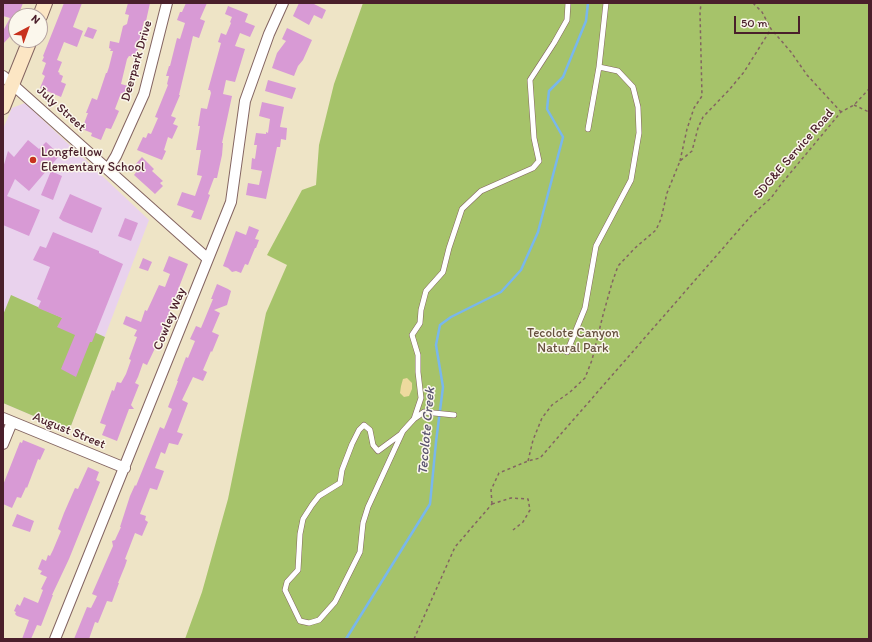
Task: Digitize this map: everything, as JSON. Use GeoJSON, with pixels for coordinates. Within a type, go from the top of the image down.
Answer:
{"type":"FeatureCollection","features":[{"type":"Feature","properties":{"kind":"main road"},"geometry":{"type":"LineString","coordinates":[[3,107],[8,80],[26,48]]}},
{"type":"Feature","properties":{"kind":"street","name":"Deerpark Drive"},"geometry":{"type":"LineString","coordinates":[[108,169],[116,156],[144,94],[167,3]]}},
{"type":"Feature","properties":{"kind":"street","name":"Cowley Way"},"geometry":{"type":"LineString","coordinates":[[56,639],[231,202],[245,101],[269,34],[283,3]]}},
{"type":"Feature","properties":{"kind":"street","name":"July Street"},"geometry":{"type":"LineString","coordinates":[[8,80],[208,259]]}},
{"type":"Feature","properties":{"kind":"street","name":"August Street"},"geometry":{"type":"LineString","coordinates":[[7,420],[125,468]]}},
{"type":"Feature","properties":{"kind":"street"},"geometry":{"type":"LineString","coordinates":[[3,444],[7,420]]}},
{"type":"Feature","properties":{"kind":"lane"},"geometry":{"type":"LineString","coordinates":[[414,419],[421,398],[418,355],[412,335],[420,323],[421,310],[426,291],[443,272],[462,209],[481,192],[533,168],[539,161],[534,138],[530,80],[567,20],[568,3]]}},
{"type":"Feature","properties":{"kind":"lane"},"geometry":{"type":"LineString","coordinates":[[588,129],[599,67],[606,3]]}},
{"type":"Feature","properties":{"kind":"lane"},"geometry":{"type":"LineString","coordinates":[[567,352],[585,308],[596,246],[631,180],[639,133],[638,107],[632,87],[618,71],[599,67]]}},
{"type":"Feature","properties":{"kind":"lane"},"geometry":{"type":"LineString","coordinates":[[403,431],[368,507],[363,523],[360,552],[335,602],[319,620],[309,623],[300,621],[285,590],[288,582],[298,570],[300,534],[303,519],[319,496],[340,483],[342,470],[359,430],[364,425],[370,430],[373,445],[378,451],[424,412],[454,415]]}},
{"type":"Feature","properties":{"kind":"path"},"geometry":{"type":"LineString","coordinates":[[528,461],[533,440],[542,418],[552,405],[570,392],[585,378],[592,360],[603,315],[618,266],[635,248],[656,230],[661,219],[667,194],[680,161],[687,129],[694,108],[702,96],[701,3]]}},
{"type":"Feature","properties":{"kind":"path"},"geometry":{"type":"LineString","coordinates":[[753,3],[762,12],[771,29],[791,52],[807,75],[841,112]]}},
{"type":"Feature","properties":{"kind":"path"},"geometry":{"type":"LineString","coordinates":[[680,161],[692,151],[703,116],[729,90],[744,72],[771,29]]}},
{"type":"Feature","properties":{"kind":"path","name":"SDG&E Service Road"},"geometry":{"type":"LineString","coordinates":[[492,504],[491,490],[499,473],[528,461],[540,458],[751,216],[771,198],[782,182],[841,112],[854,105],[869,89]]}},
{"type":"Feature","properties":{"kind":"path"},"geometry":{"type":"LineString","coordinates":[[854,105],[869,112]]}},
{"type":"Feature","properties":{"kind":"path"},"geometry":{"type":"LineString","coordinates":[[414,639],[455,547],[492,504],[511,498],[528,499],[530,510],[523,522],[513,530]]}},
{"type":"Feature","properties":{"kind":"shaded area"},"geometry":{"type":"Polygon","coordinates":[[[25,103],[149,220],[69,431],[3,403],[3,129],[12,108],[25,103]]]}},
{"type":"Feature","properties":{"kind":"green space","name":"Tecolote Canyon Natural Park"},"geometry":{"type":"Polygon","coordinates":[[[363,3],[869,3],[869,639],[185,639],[202,592],[228,499],[266,313],[287,265],[267,255],[302,190],[316,185],[319,145],[334,84],[363,3]]]}},
{"type":"Feature","properties":{"kind":"green space"},"geometry":{"type":"Polygon","coordinates":[[[11,295],[105,337],[69,431],[3,403],[3,315],[11,295]]]}},
{"type":"Feature","properties":{"kind":"sand"},"geometry":{"type":"Polygon","coordinates":[[[407,378],[412,383],[412,389],[409,396],[404,397],[400,393],[401,386],[403,379],[407,378]]]}},
{"type":"Feature","properties":{"kind":"building"},"geometry":{"type":"Polygon","coordinates":[[[3,3],[23,3],[21,8],[8,8],[8,17],[3,16],[3,3]]]}},
{"type":"Feature","properties":{"kind":"building"},"geometry":{"type":"Polygon","coordinates":[[[64,3],[82,3],[73,27],[83,31],[77,47],[64,42],[57,60],[62,62],[58,72],[63,76],[61,82],[66,84],[61,97],[40,88],[45,76],[42,74],[46,63],[42,61],[46,48],[48,48],[48,43],[64,3]]]}},
{"type":"Feature","properties":{"kind":"building"},"geometry":{"type":"Polygon","coordinates":[[[128,3],[150,3],[146,21],[144,21],[136,57],[129,56],[127,59],[121,84],[128,86],[125,95],[121,93],[115,109],[119,111],[111,129],[106,128],[101,140],[91,136],[92,133],[82,129],[92,98],[97,100],[109,67],[113,51],[110,51],[111,49],[109,48],[110,41],[119,43],[123,26],[127,24],[129,15],[125,14],[128,3]]]}},
{"type":"Feature","properties":{"kind":"building"},"geometry":{"type":"Polygon","coordinates":[[[186,3],[207,3],[200,19],[205,21],[199,38],[193,36],[180,95],[171,116],[176,118],[173,124],[178,126],[172,139],[168,137],[164,150],[166,151],[162,160],[137,150],[143,137],[146,138],[148,133],[151,134],[158,118],[155,117],[168,85],[169,76],[166,76],[177,38],[180,39],[185,23],[177,20],[186,3]]]}},
{"type":"Feature","properties":{"kind":"building"},"geometry":{"type":"Polygon","coordinates":[[[299,3],[312,3],[326,10],[322,19],[314,15],[309,25],[293,16],[299,3]]]}},
{"type":"Feature","properties":{"kind":"building"},"geometry":{"type":"Polygon","coordinates":[[[228,6],[248,14],[245,22],[255,26],[250,37],[240,33],[235,46],[245,49],[235,82],[226,80],[223,94],[232,96],[222,143],[222,155],[217,178],[214,178],[208,194],[210,195],[201,220],[191,217],[194,211],[177,205],[182,192],[195,196],[202,176],[197,175],[201,150],[196,150],[200,126],[198,126],[201,108],[207,109],[211,93],[210,90],[208,90],[221,43],[218,42],[221,33],[226,35],[231,23],[232,17],[225,14],[228,6]]]}},
{"type":"Feature","properties":{"kind":"building"},"geometry":{"type":"Polygon","coordinates":[[[8,22],[8,39],[3,44],[3,31],[8,22]]]}},
{"type":"Feature","properties":{"kind":"building"},"geometry":{"type":"Polygon","coordinates":[[[88,27],[97,30],[93,39],[84,36],[88,27]]]}},
{"type":"Feature","properties":{"kind":"building"},"geometry":{"type":"Polygon","coordinates":[[[287,28],[312,40],[294,76],[272,68],[277,53],[286,41],[282,39],[287,28]]]}},
{"type":"Feature","properties":{"kind":"building"},"geometry":{"type":"Polygon","coordinates":[[[268,80],[296,88],[292,99],[265,91],[268,80]]]}},
{"type":"Feature","properties":{"kind":"building"},"geometry":{"type":"Polygon","coordinates":[[[262,102],[284,107],[280,127],[287,128],[286,140],[281,139],[280,147],[277,147],[266,199],[246,195],[248,183],[259,185],[262,171],[251,169],[252,158],[255,159],[257,145],[254,145],[256,133],[268,133],[270,119],[259,116],[262,102]]]}},
{"type":"Feature","properties":{"kind":"building"},"geometry":{"type":"Polygon","coordinates":[[[28,140],[39,149],[46,142],[60,155],[29,191],[15,179],[7,196],[40,210],[29,236],[3,225],[3,168],[8,151],[14,157],[28,140]]]}},
{"type":"Feature","properties":{"kind":"building"},"geometry":{"type":"Polygon","coordinates":[[[142,157],[154,169],[152,171],[163,181],[160,183],[163,186],[155,194],[134,175],[137,171],[133,167],[142,157]]]}},
{"type":"Feature","properties":{"kind":"building"},"geometry":{"type":"Polygon","coordinates":[[[51,171],[62,176],[53,200],[41,195],[51,171]]]}},
{"type":"Feature","properties":{"kind":"building"},"geometry":{"type":"Polygon","coordinates":[[[70,194],[102,208],[92,233],[59,218],[70,194]]]}},
{"type":"Feature","properties":{"kind":"building"},"geometry":{"type":"Polygon","coordinates":[[[125,218],[138,223],[131,241],[118,236],[125,218]]]}},
{"type":"Feature","properties":{"kind":"building"},"geometry":{"type":"Polygon","coordinates":[[[249,226],[259,230],[255,239],[259,240],[248,265],[245,264],[241,273],[236,271],[232,272],[223,266],[236,231],[246,235],[249,226]]]}},
{"type":"Feature","properties":{"kind":"building"},"geometry":{"type":"Polygon","coordinates":[[[53,232],[99,251],[99,253],[123,264],[92,342],[90,342],[76,377],[61,369],[75,335],[57,327],[62,318],[38,308],[41,301],[37,299],[50,267],[33,260],[40,246],[46,248],[53,232]]]}},
{"type":"Feature","properties":{"kind":"building"},"geometry":{"type":"Polygon","coordinates":[[[169,256],[188,264],[157,344],[147,365],[143,363],[135,383],[139,385],[131,405],[134,409],[129,409],[117,441],[102,435],[106,425],[100,423],[112,390],[114,391],[117,382],[121,383],[126,374],[131,360],[129,359],[137,337],[134,336],[137,330],[123,324],[126,316],[141,322],[145,310],[147,311],[159,285],[165,287],[170,274],[163,271],[169,256]]]}},
{"type":"Feature","properties":{"kind":"building"},"geometry":{"type":"Polygon","coordinates":[[[143,258],[152,262],[148,271],[139,268],[143,258]]]}},
{"type":"Feature","properties":{"kind":"building"},"geometry":{"type":"Polygon","coordinates":[[[217,284],[231,291],[227,305],[214,310],[220,313],[212,332],[219,335],[203,370],[207,372],[203,381],[193,377],[182,400],[188,403],[177,432],[183,434],[178,445],[169,443],[165,454],[161,452],[155,468],[164,471],[157,490],[150,488],[140,514],[146,516],[145,520],[148,522],[142,536],[135,533],[125,559],[127,560],[112,602],[107,601],[98,623],[95,622],[89,639],[74,639],[87,607],[91,608],[97,596],[92,594],[113,546],[112,541],[115,540],[121,527],[130,496],[135,485],[136,486],[160,427],[164,429],[172,409],[168,407],[177,381],[186,357],[188,358],[195,341],[190,339],[196,326],[201,328],[213,299],[211,299],[217,284]]]}},
{"type":"Feature","properties":{"kind":"building"},"geometry":{"type":"Polygon","coordinates":[[[23,440],[45,449],[40,460],[38,459],[27,488],[26,487],[21,498],[17,497],[12,508],[3,504],[3,485],[20,442],[22,443],[23,440]]]}},
{"type":"Feature","properties":{"kind":"building"},"geometry":{"type":"Polygon","coordinates":[[[88,467],[99,472],[96,480],[100,482],[69,559],[52,595],[41,626],[37,625],[31,639],[22,639],[29,620],[17,616],[15,614],[16,612],[14,611],[17,604],[20,606],[24,597],[38,603],[43,590],[41,589],[47,577],[40,574],[42,571],[38,569],[42,559],[46,561],[48,555],[50,556],[53,550],[61,531],[58,529],[64,513],[75,488],[78,489],[88,467]]]}},
{"type":"Feature","properties":{"kind":"building"},"geometry":{"type":"Polygon","coordinates":[[[17,514],[34,521],[30,532],[12,526],[17,514]]]}},
{"type":"Feature","properties":{"kind":"waterway","name":"Tecolote Creek"},"geometry":{"type":"LineString","coordinates":[[346,639],[430,504],[443,387],[436,345],[440,325],[451,317],[501,292],[521,270],[538,232],[563,137],[547,109],[549,91],[563,77],[586,21],[588,3]]}},
{"type":"Feature","properties":{"kind":"place","name":"Longfellow Elementary School"},"geometry":{"type":"Point","coordinates":[33,160]}}]}
